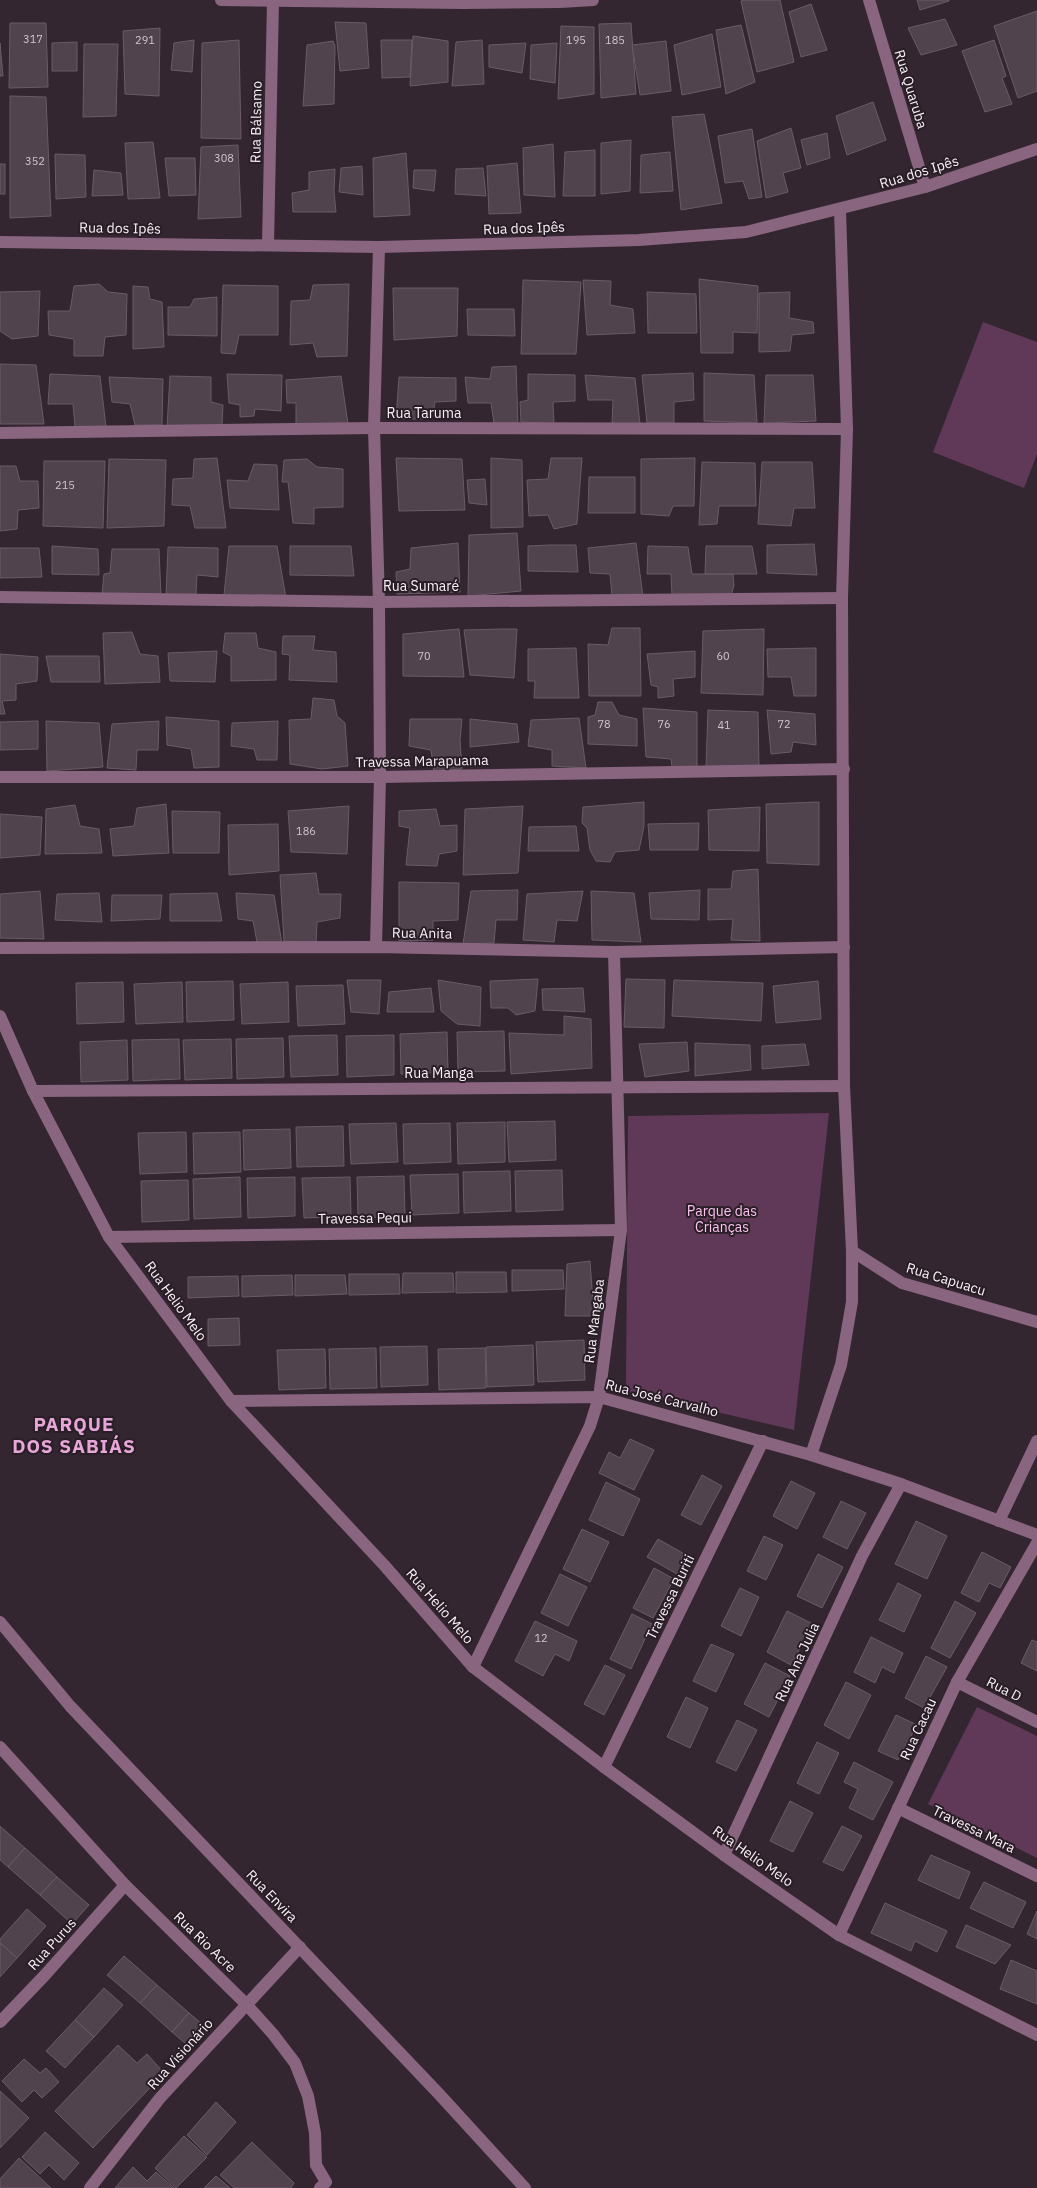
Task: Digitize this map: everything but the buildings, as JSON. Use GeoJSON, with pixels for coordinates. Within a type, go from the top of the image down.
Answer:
{"type":"FeatureCollection","features":[{"type":"Feature","properties":{"kind":"street"},"geometry":{"type":"LineString","coordinates":[[221,0],[463,3],[593,0]]}},
{"type":"Feature","properties":{"kind":"street","name":"Rua Bálsamo"},"geometry":{"type":"LineString","coordinates":[[268,245],[273,0]]}},
{"type":"Feature","properties":{"kind":"street","name":"Rua Quaruba"},"geometry":{"type":"LineString","coordinates":[[869,0],[925,187]]}},
{"type":"Feature","properties":{"kind":"street","name":"Rua dos Ipês"},"geometry":{"type":"LineString","coordinates":[[0,242],[379,247],[639,240],[746,232],[840,210],[925,187],[1037,150]]}},
{"type":"Feature","properties":{"kind":"street"},"geometry":{"type":"LineString","coordinates":[[811,1455],[841,1365],[852,1302],[852,1251],[844,1086],[842,598],[847,429],[840,210]]}},
{"type":"Feature","properties":{"kind":"street"},"geometry":{"type":"LineString","coordinates":[[376,947],[380,777],[379,602],[374,428],[379,247]]}},
{"type":"Feature","properties":{"kind":"street","name":"Rua Taruma"},"geometry":{"type":"LineString","coordinates":[[0,433],[374,428],[847,429]]}},
{"type":"Feature","properties":{"kind":"street","name":"Rua Sumaré"},"geometry":{"type":"LineString","coordinates":[[0,597],[379,602],[842,598]]}},
{"type":"Feature","properties":{"kind":"street","name":"Travessa Marapuama"},"geometry":{"type":"LineString","coordinates":[[0,777],[380,777],[844,769]]}},
{"type":"Feature","properties":{"kind":"street","name":"Rua Anita"},"geometry":{"type":"LineString","coordinates":[[0,948],[376,947],[614,952],[844,947]]}},
{"type":"Feature","properties":{"kind":"street","name":"Rua Mangaba"},"geometry":{"type":"LineString","coordinates":[[473,1667],[590,1426],[600,1397],[621,1230],[614,952]]}},
{"type":"Feature","properties":{"kind":"street","name":"Rua Helio Melo"},"geometry":{"type":"LineString","coordinates":[[0,1016],[33,1091],[109,1237],[231,1401],[384,1565],[473,1667],[604,1767],[724,1855],[839,1935],[1037,2035]]}},
{"type":"Feature","properties":{"kind":"street","name":"Rua Manga"},"geometry":{"type":"LineString","coordinates":[[33,1091],[844,1086]]}},
{"type":"Feature","properties":{"kind":"street","name":"Travessa Pequi"},"geometry":{"type":"LineString","coordinates":[[109,1237],[621,1230]]}},
{"type":"Feature","properties":{"kind":"street","name":"Rua Capuacu"},"geometry":{"type":"LineString","coordinates":[[852,1251],[902,1283],[1037,1322]]}},
{"type":"Feature","properties":{"kind":"street","name":"Rua José Carvalho"},"geometry":{"type":"LineString","coordinates":[[231,1401],[600,1397],[811,1455],[901,1484],[1037,1535]]}},
{"type":"Feature","properties":{"kind":"street","name":"Travessa Buriti"},"geometry":{"type":"LineString","coordinates":[[604,1767],[763,1441]]}},
{"type":"Feature","properties":{"kind":"street"},"geometry":{"type":"LineString","coordinates":[[999,1521],[1037,1441]]}},
{"type":"Feature","properties":{"kind":"street","name":"Rua Ana Julia"},"geometry":{"type":"LineString","coordinates":[[724,1855],[862,1556],[901,1484]]}},
{"type":"Feature","properties":{"kind":"street","name":"Rua Cacau"},"geometry":{"type":"LineString","coordinates":[[839,1935],[957,1682],[1037,1543]]}},
{"type":"Feature","properties":{"kind":"street","name":"Rua Envira"},"geometry":{"type":"LineString","coordinates":[[0,1622],[70,1706],[300,1947],[525,2188]]}},
{"type":"Feature","properties":{"kind":"street","name":"Rua D"},"geometry":{"type":"LineString","coordinates":[[957,1682],[1037,1722]]}},
{"type":"Feature","properties":{"kind":"street","name":"Rua Rio Acre"},"geometry":{"type":"LineString","coordinates":[[3,1755],[124,1884],[246,2004],[273,2034],[295,2063],[308,2096],[315,2133],[316,2165],[326,2182],[320,2188]]}},
{"type":"Feature","properties":{"kind":"street","name":"Travessa Mara"},"geometry":{"type":"LineString","coordinates":[[898,1808],[1037,1876]]}},
{"type":"Feature","properties":{"kind":"street","name":"Rua Purus"},"geometry":{"type":"LineString","coordinates":[[0,2022],[45,1975],[124,1884]]}},
{"type":"Feature","properties":{"kind":"street","name":"Rua Visionário"},"geometry":{"type":"LineString","coordinates":[[90,2188],[160,2098],[300,1947]]}},
{"type":"Feature","properties":{"kind":"green space"},"geometry":{"type":"Polygon","coordinates":[[[983,322],[1037,342],[1037,454],[1024,488],[933,452],[983,322]]]}},
{"type":"Feature","properties":{"kind":"green space","name":"Parque das Crianças"},"geometry":{"type":"Polygon","coordinates":[[[829,1113],[794,1430],[626,1391],[628,1116],[829,1113]]]}},
{"type":"Feature","properties":{"kind":"green space"},"geometry":{"type":"Polygon","coordinates":[[[977,1707],[1037,1736],[1037,1858],[928,1804],[977,1707]]]}},
{"type":"Feature","properties":{"kind":"district","name":"PARQUE DOS SABIÁS"},"geometry":{"type":"Point","coordinates":[74,1435]}}]}
